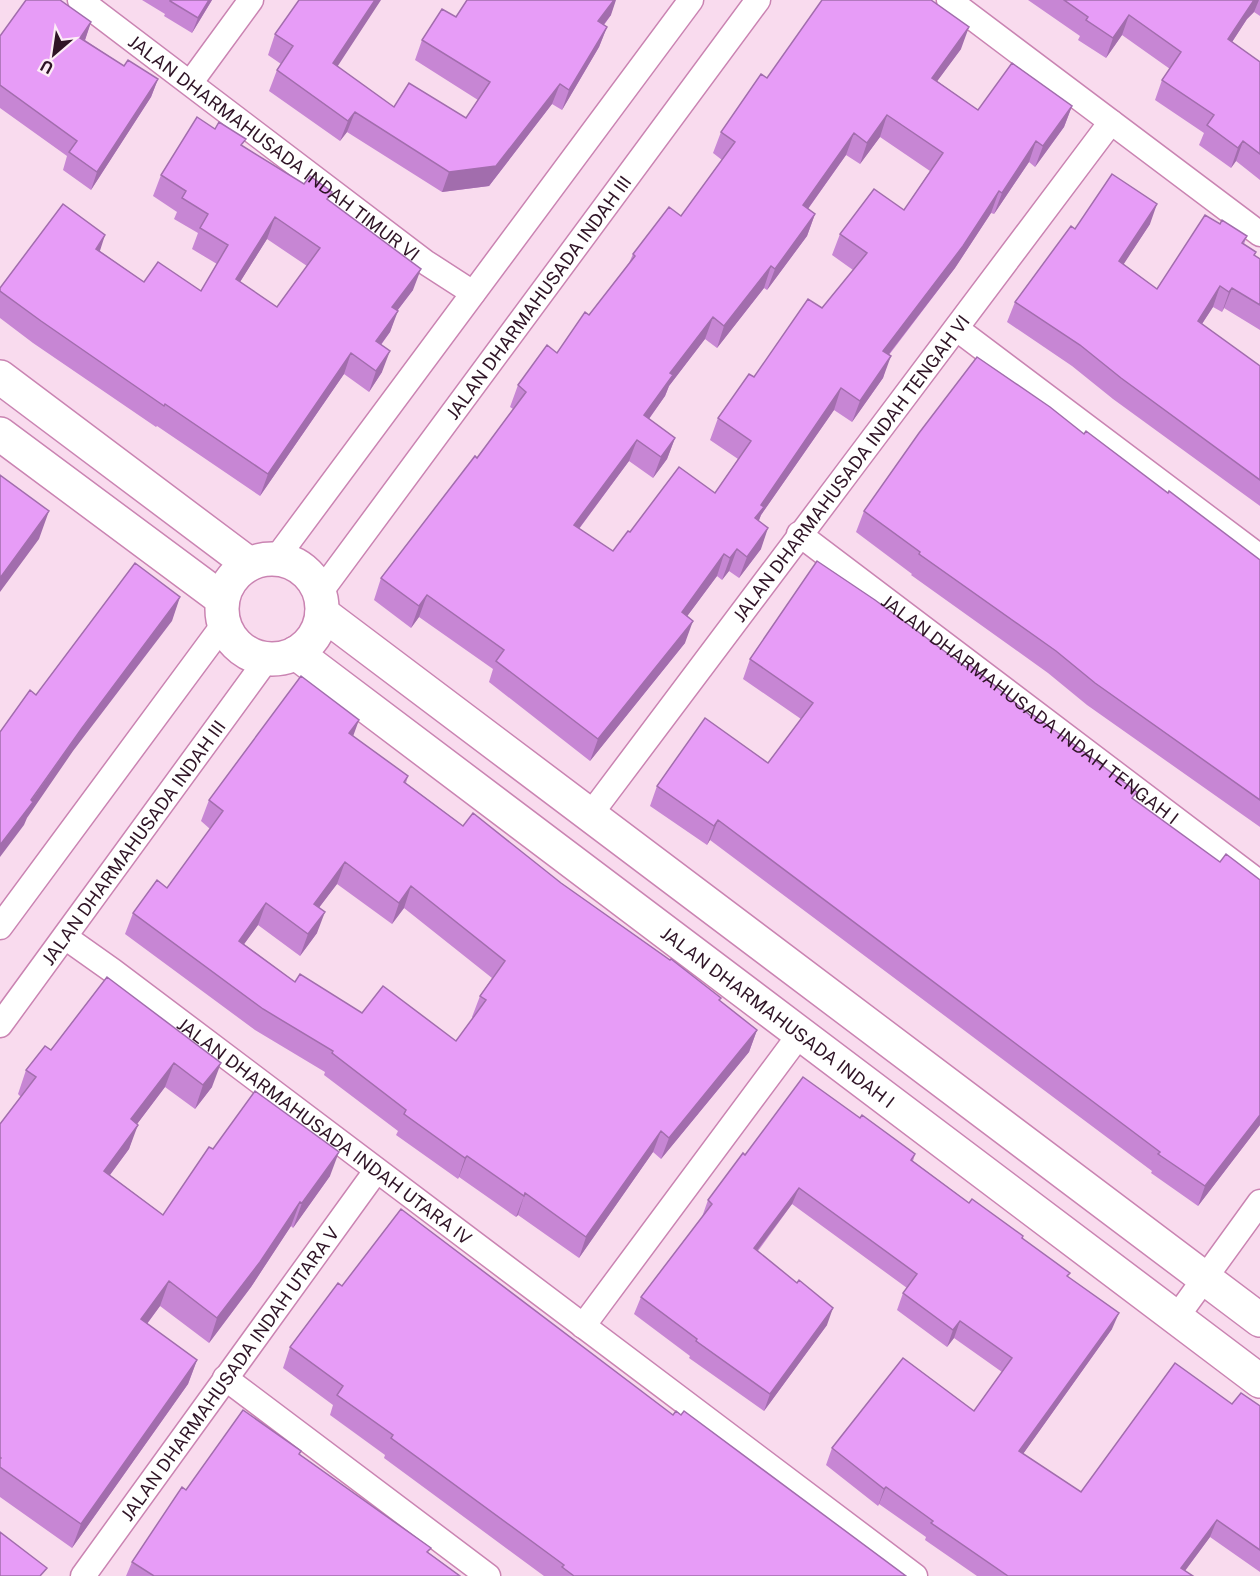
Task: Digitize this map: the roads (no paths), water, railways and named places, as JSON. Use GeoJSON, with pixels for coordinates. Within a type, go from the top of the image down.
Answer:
{"type":"FeatureCollection","features":[{"type":"Feature","properties":{"kind":"main road"},"geometry":{"type":"LineString","coordinates":[[0,377],[262,562]]}},
{"type":"Feature","properties":{"kind":"main road"},"geometry":{"type":"LineString","coordinates":[[0,434],[223,612],[233,641],[248,654],[281,656],[309,643],[318,629],[320,603],[309,577],[294,565],[262,562],[237,573],[232,579],[223,612]]}},
{"type":"Feature","properties":{"kind":"main road"},"geometry":{"type":"LineString","coordinates":[[320,603],[590,815],[1260,1320]]}},
{"type":"Feature","properties":{"kind":"main road","name":"JALAN DHARMAHUSADA INDAH I"},"geometry":{"type":"LineString","coordinates":[[281,656],[800,1034],[1260,1381]]}},
{"type":"Feature","properties":{"kind":"street","name":"JALAN DHARMAHUSADA INDAH TIMUR VI"},"geometry":{"type":"LineString","coordinates":[[80,0],[191,82],[425,262],[473,293]]}},
{"type":"Feature","properties":{"kind":"street"},"geometry":{"type":"LineString","coordinates":[[191,82],[251,0]]}},
{"type":"Feature","properties":{"kind":"street"},"geometry":{"type":"LineString","coordinates":[[262,562],[473,293],[691,0]]}},
{"type":"Feature","properties":{"kind":"street","name":"JALAN DHARMAHUSADA INDAH III"},"geometry":{"type":"LineString","coordinates":[[320,603],[758,0]]}},
{"type":"Feature","properties":{"kind":"street"},"geometry":{"type":"LineString","coordinates":[[949,0],[1260,234]]}},
{"type":"Feature","properties":{"kind":"street","name":"JALAN DHARMAHUSADA INDAH TENGAH VI"},"geometry":{"type":"LineString","coordinates":[[590,815],[799,534],[957,329],[1111,122]]}},
{"type":"Feature","properties":{"kind":"street"},"geometry":{"type":"LineString","coordinates":[[957,329],[1260,557]]}},
{"type":"Feature","properties":{"kind":"street","name":"JALAN DHARMAHUSADA INDAH TENGAH I"},"geometry":{"type":"LineString","coordinates":[[799,534],[1260,882]]}},
{"type":"Feature","properties":{"kind":"street"},"geometry":{"type":"LineString","coordinates":[[0,927],[223,612]]}},
{"type":"Feature","properties":{"kind":"street","name":"JALAN DHARMAHUSADA INDAH III"},"geometry":{"type":"LineString","coordinates":[[0,1025],[64,937],[281,656]]}},
{"type":"Feature","properties":{"kind":"street","name":"JALAN DHARMAHUSADA INDAH UTARA IV"},"geometry":{"type":"LineString","coordinates":[[64,937],[123,978],[915,1576]]}},
{"type":"Feature","properties":{"kind":"street"},"geometry":{"type":"LineString","coordinates":[[583,1326],[800,1034]]}},
{"type":"Feature","properties":{"kind":"street","name":"JALAN DHARMAHUSADA INDAH UTARA V"},"geometry":{"type":"LineString","coordinates":[[83,1576],[376,1171]]}},
{"type":"Feature","properties":{"kind":"street"},"geometry":{"type":"LineString","coordinates":[[1176,1318],[1260,1202]]}},
{"type":"Feature","properties":{"kind":"street"},"geometry":{"type":"LineString","coordinates":[[225,1377],[488,1576]]}}]}
